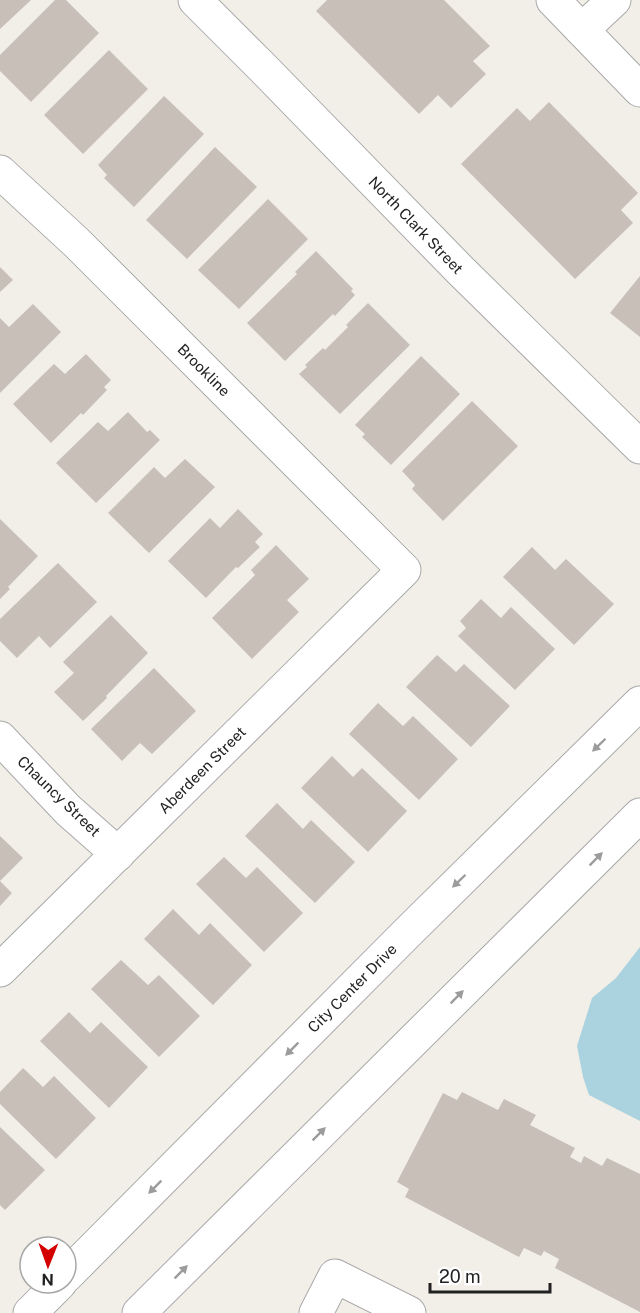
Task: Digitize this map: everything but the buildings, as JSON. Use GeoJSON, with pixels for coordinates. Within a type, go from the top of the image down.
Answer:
{"type":"FeatureCollection","features":[{"type":"Feature","properties":{"kind":"street","name":"North Clark Street"},"geometry":{"type":"LineString","coordinates":[[195,0],[460,270],[640,447]]}},
{"type":"Feature","properties":{"kind":"street"},"geometry":{"type":"LineString","coordinates":[[553,0],[640,90]]}},
{"type":"Feature","properties":{"kind":"street"},"geometry":{"type":"LineString","coordinates":[[582,30],[614,0]]}},
{"type":"Feature","properties":{"kind":"street","name":"Brookline"},"geometry":{"type":"LineString","coordinates":[[0,172],[77,243],[404,570]]}},
{"type":"Feature","properties":{"kind":"street","name":"Aberdeen Street"},"geometry":{"type":"LineString","coordinates":[[0,970],[404,570]]}},
{"type":"Feature","properties":{"kind":"street","name":"City Center Drive"},"geometry":{"type":"LineString","coordinates":[[78,1264],[407,933],[640,703]]}},
{"type":"Feature","properties":{"kind":"street","name":"Chauncy Street"},"geometry":{"type":"LineString","coordinates":[[0,738],[68,810],[118,854]]}},
{"type":"Feature","properties":{"kind":"street"},"geometry":{"type":"LineString","coordinates":[[140,1313],[640,815]]}},
{"type":"Feature","properties":{"kind":"street"},"geometry":{"type":"LineString","coordinates":[[316,1313],[335,1276],[409,1313]]}},
{"type":"Feature","properties":{"kind":"street"},"geometry":{"type":"LineString","coordinates":[[30,1313],[48,1295]]}},
{"type":"Feature","properties":{"kind":"water"},"geometry":{"type":"Polygon","coordinates":[[[640,947],[640,1121],[589,1095],[577,1046],[592,998],[616,978],[640,947]]]}}]}
